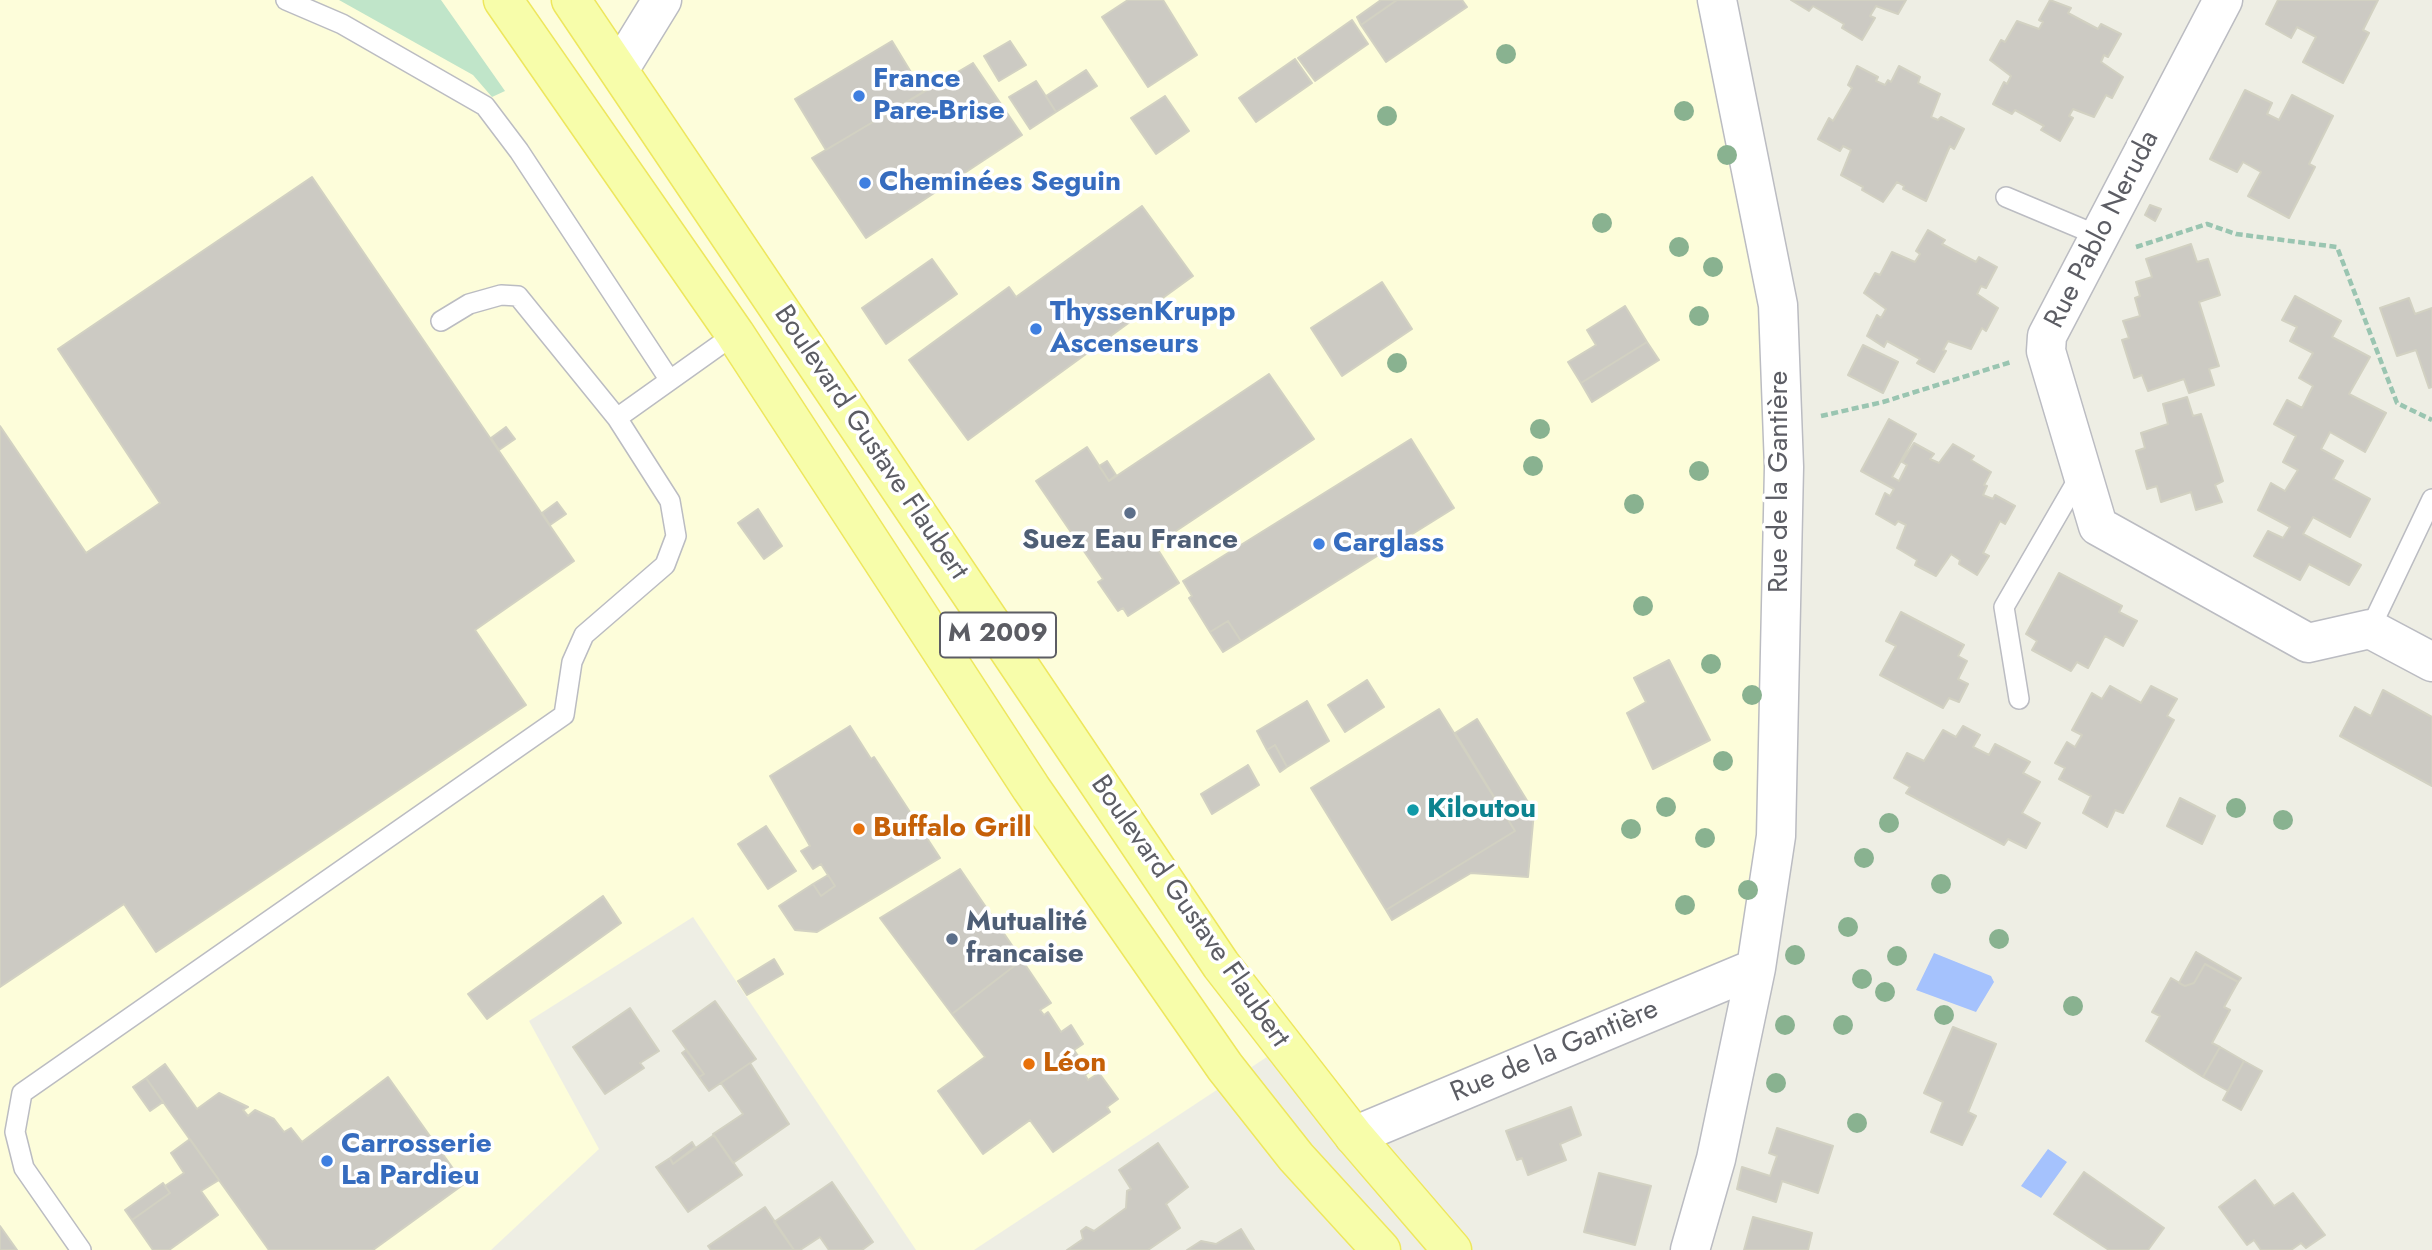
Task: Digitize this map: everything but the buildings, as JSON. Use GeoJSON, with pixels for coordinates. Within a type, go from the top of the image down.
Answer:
{"type":"FeatureCollection","features":[{"type":"Feature","properties":{"kind":"main road","name":"Boulevard Gustave Flaubert"},"geometry":{"type":"LineString","coordinates":[[503,0],[735,334],[1031,788],[1225,1067],[1296,1157],[1381,1250]]}},
{"type":"Feature","properties":{"kind":"main road","name":"Boulevard Gustave Flaubert"},"geometry":{"type":"LineString","coordinates":[[571,0],[1220,965],[1354,1136],[1452,1250]]}},
{"type":"Feature","properties":{"kind":"street"},"geometry":{"type":"LineString","coordinates":[[619,70],[663,0]]}},
{"type":"Feature","properties":{"kind":"street","name":"Rue de la Gantière"},"geometry":{"type":"LineString","coordinates":[[1690,1250],[1716,1158],[1756,968],[1776,836],[1784,480],[1778,305],[1717,0]]}},
{"type":"Feature","properties":{"kind":"street","name":"Rue Pablo Neruda"},"geometry":{"type":"LineString","coordinates":[[2223,0],[2047,336],[2046,351],[2084,471],[2098,526],[2308,643],[2370,629]]}},
{"type":"Feature","properties":{"kind":"street"},"geometry":{"type":"LineString","coordinates":[[2370,629],[2432,662]]}},
{"type":"Feature","properties":{"kind":"street","name":"Rue de la Gantière"},"geometry":{"type":"LineString","coordinates":[[1354,1136],[1756,968]]}},
{"type":"Feature","properties":{"kind":"lane"},"geometry":{"type":"LineString","coordinates":[[286,0],[365,36],[485,106],[519,151],[668,379]]}},
{"type":"Feature","properties":{"kind":"lane"},"geometry":{"type":"LineString","coordinates":[[2006,197],[2099,236]]}},
{"type":"Feature","properties":{"kind":"lane"},"geometry":{"type":"LineString","coordinates":[[81,1250],[24,1168],[15,1132],[22,1093],[564,715],[572,662],[584,635],[665,565],[676,536],[670,501],[617,418],[518,296],[502,295],[468,304],[441,321]]}},
{"type":"Feature","properties":{"kind":"lane"},"geometry":{"type":"LineString","coordinates":[[617,418],[668,379],[735,334]]}},
{"type":"Feature","properties":{"kind":"lane"},"geometry":{"type":"LineString","coordinates":[[2019,699],[2004,607],[2084,471]]}},
{"type":"Feature","properties":{"kind":"lane"},"geometry":{"type":"LineString","coordinates":[[2370,629],[2432,499]]}},
{"type":"Feature","properties":{"kind":"path"},"geometry":{"type":"LineString","coordinates":[[2099,236],[2129,249],[2207,224],[2236,234],[2337,247],[2397,403],[2432,420]]}},
{"type":"Feature","properties":{"kind":"path"},"geometry":{"type":"LineString","coordinates":[[1783,424],[1883,402],[2046,351]]}},
{"type":"Feature","properties":{"kind":"shaded area"},"geometry":{"type":"Polygon","coordinates":[[[0,0],[1717,0],[1778,305],[1756,968],[1354,1136],[1282,1047],[974,1250],[916,1250],[693,917],[529,1021],[599,1149],[491,1250],[0,1250],[0,0]]]}},
{"type":"Feature","properties":{"kind":"shaded area"},"geometry":{"type":"Polygon","coordinates":[[[339,0],[441,0],[505,91],[492,97],[473,75],[339,0]]]}},
{"type":"Feature","properties":{"kind":"water"},"geometry":{"type":"Polygon","coordinates":[[[1934,953],[1991,976],[1994,982],[1976,1012],[1916,990],[1934,953]]]}},
{"type":"Feature","properties":{"kind":"water"},"geometry":{"type":"Polygon","coordinates":[[[2048,1149],[2067,1162],[2041,1198],[2021,1186],[2048,1149]]]}},
{"type":"Feature","properties":{"kind":"place","name":"France Pare-Brise"},"geometry":{"type":"Point","coordinates":[859,96]}},
{"type":"Feature","properties":{"kind":"place","name":"Cheminées Seguin"},"geometry":{"type":"Point","coordinates":[865,183]}},
{"type":"Feature","properties":{"kind":"place","name":"ThyssenKrupp Ascenseurs"},"geometry":{"type":"Point","coordinates":[1036,329]}},
{"type":"Feature","properties":{"kind":"place","name":"Suez Eau France"},"geometry":{"type":"Point","coordinates":[1130,513]}},
{"type":"Feature","properties":{"kind":"place","name":"Carglass"},"geometry":{"type":"Point","coordinates":[1319,544]}},
{"type":"Feature","properties":{"kind":"place","name":"Kiloutou"},"geometry":{"type":"Point","coordinates":[1413,810]}},
{"type":"Feature","properties":{"kind":"place","name":"Buffalo Grill"},"geometry":{"type":"Point","coordinates":[859,829]}},
{"type":"Feature","properties":{"kind":"place","name":"Mutualité francaise"},"geometry":{"type":"Point","coordinates":[952,939]}},
{"type":"Feature","properties":{"kind":"place","name":"Léon"},"geometry":{"type":"Point","coordinates":[1029,1064]}},
{"type":"Feature","properties":{"kind":"place","name":"Carrosserie La Pardieu"},"geometry":{"type":"Point","coordinates":[327,1161]}}]}
